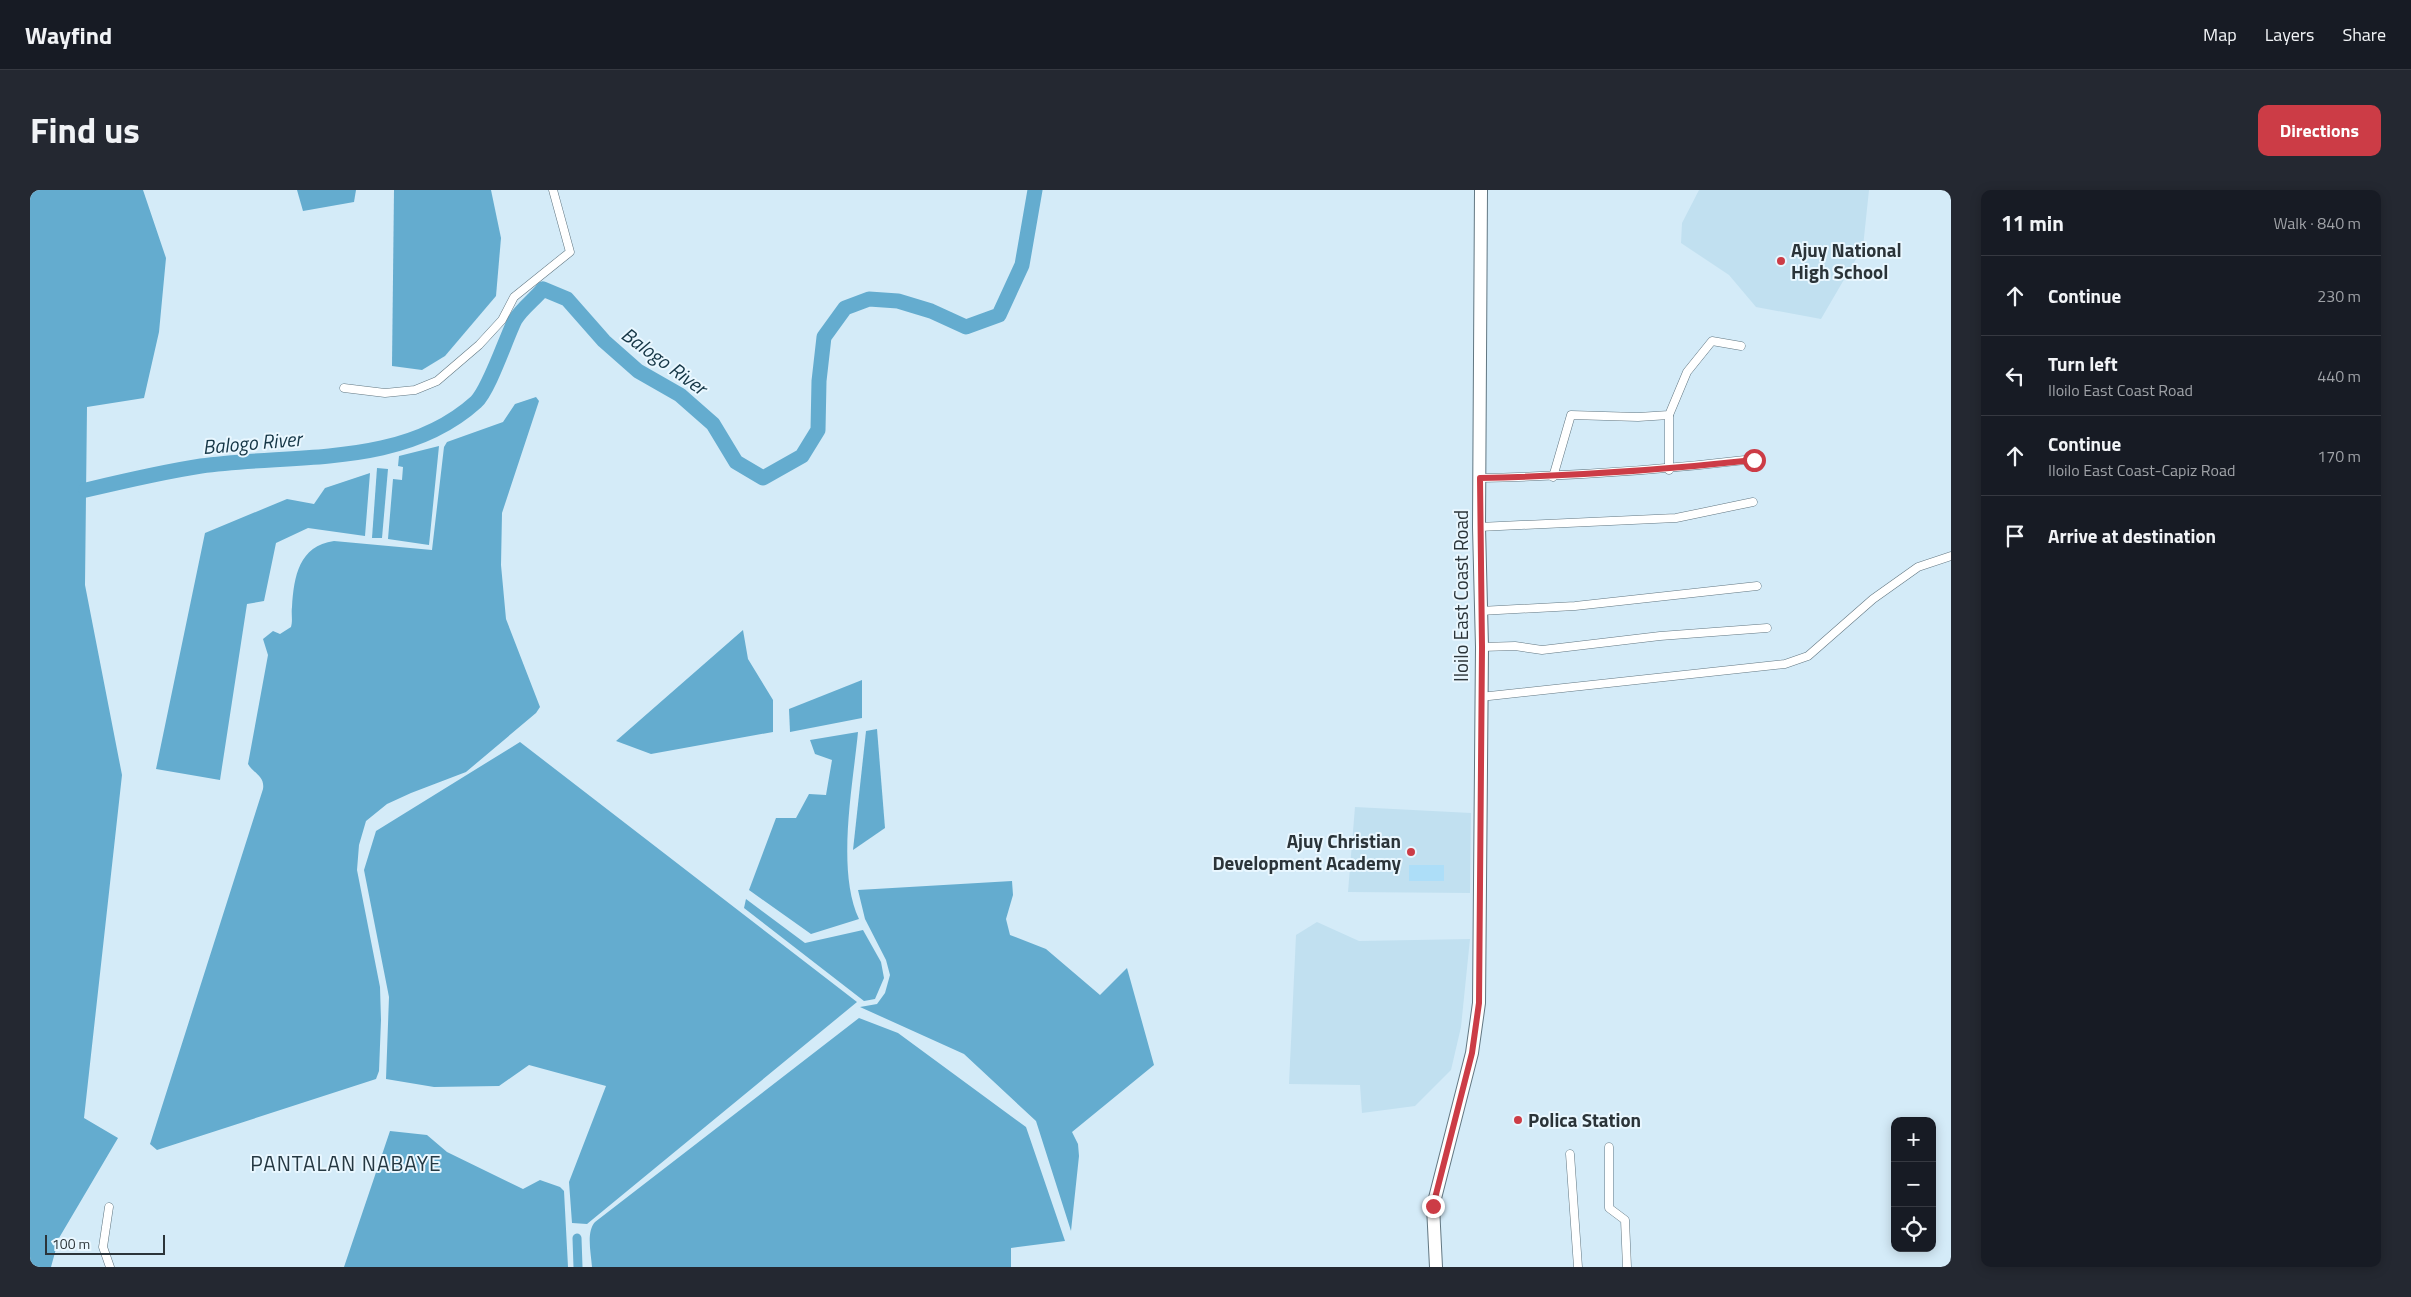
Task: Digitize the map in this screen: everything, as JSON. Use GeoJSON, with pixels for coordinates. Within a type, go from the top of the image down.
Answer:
{"type":"FeatureCollection","features":[{"type":"Feature","properties":{"kind":"main road","name":"Iloilo East Coast Road"},"geometry":{"type":"LineString","coordinates":[[1436,1267],[1433,1206],[1472,1053],[1479,1003],[1480,696],[1482,647],[1479,527],[1481,190]]}},
{"type":"Feature","properties":{"kind":"street"},"geometry":{"type":"LineString","coordinates":[[344,388],[384,393],[416,390],[437,382],[479,345],[502,320],[514,297],[570,252],[553,190]]}},
{"type":"Feature","properties":{"kind":"street"},"geometry":{"type":"LineString","coordinates":[[1669,470],[1669,414],[1687,372],[1712,341],[1741,346]]}},
{"type":"Feature","properties":{"kind":"street"},"geometry":{"type":"LineString","coordinates":[[1553,477],[1570,415],[1638,417],[1669,414]]}},
{"type":"Feature","properties":{"kind":"street"},"geometry":{"type":"LineString","coordinates":[[1480,478],[1553,477],[1669,470],[1754,460]]}},
{"type":"Feature","properties":{"kind":"street"},"geometry":{"type":"LineString","coordinates":[[1479,527],[1676,518],[1753,502]]}},
{"type":"Feature","properties":{"kind":"street"},"geometry":{"type":"LineString","coordinates":[[1480,696],[1785,664],[1808,656],[1873,599],[1918,567],[1951,556]]}},
{"type":"Feature","properties":{"kind":"street"},"geometry":{"type":"LineString","coordinates":[[1480,611],[1575,606],[1757,586]]}},
{"type":"Feature","properties":{"kind":"street"},"geometry":{"type":"LineString","coordinates":[[1482,647],[1515,646],[1542,650],[1660,636],[1768,628]]}},
{"type":"Feature","properties":{"kind":"street"},"geometry":{"type":"LineString","coordinates":[[1609,1147],[1609,1208],[1624,1220],[1627,1267]]}},
{"type":"Feature","properties":{"kind":"street"},"geometry":{"type":"LineString","coordinates":[[1570,1154],[1578,1267]]}},
{"type":"Feature","properties":{"kind":"street"},"geometry":{"type":"LineString","coordinates":[[109,1207],[103,1247],[110,1267]]}},
{"type":"Feature","properties":{"kind":"shaded area"},"geometry":{"type":"Polygon","coordinates":[[[30,190],[143,190],[166,258],[159,332],[144,398],[87,407],[85,585],[122,775],[84,1118],[118,1138],[59,1238],[51,1267],[30,1267],[30,190]]]}},
{"type":"Feature","properties":{"kind":"shaded area"},"geometry":{"type":"Polygon","coordinates":[[[297,190],[356,190],[354,202],[303,211],[297,190]]]}},
{"type":"Feature","properties":{"kind":"shaded area"},"geometry":{"type":"Polygon","coordinates":[[[394,190],[491,190],[501,238],[496,296],[445,356],[422,370],[392,366],[394,190]]]}},
{"type":"Feature","properties":{"kind":"shaded area","name":"Ajuy National High School"},"geometry":{"type":"Polygon","coordinates":[[[1699,190],[1869,190],[1863,247],[1821,319],[1756,307],[1729,275],[1681,243],[1682,223],[1699,190]]]}},
{"type":"Feature","properties":{"kind":"shaded area"},"geometry":{"type":"Polygon","coordinates":[[[536,397],[539,401],[502,513],[501,565],[506,619],[540,707],[536,713],[466,772],[387,804],[366,821],[359,845],[357,870],[380,987],[379,1071],[376,1079],[157,1150],[150,1144],[263,789],[261,778],[248,764],[268,655],[263,639],[273,631],[280,634],[291,627],[294,584],[297,574],[306,556],[322,544],[334,541],[432,550],[444,447],[447,442],[503,422],[515,404],[536,397]]]}},
{"type":"Feature","properties":{"kind":"shaded area"},"geometry":{"type":"Polygon","coordinates":[[[439,446],[429,545],[388,539],[393,479],[402,480],[403,467],[398,466],[399,456],[439,446]]]}},
{"type":"Feature","properties":{"kind":"shaded area"},"geometry":{"type":"Polygon","coordinates":[[[377,468],[388,469],[382,538],[372,538],[377,468]]]}},
{"type":"Feature","properties":{"kind":"shaded area"},"geometry":{"type":"Polygon","coordinates":[[[370,473],[365,536],[308,528],[276,543],[264,601],[247,604],[220,780],[156,769],[205,533],[287,499],[314,504],[325,488],[370,473]]]}},
{"type":"Feature","properties":{"kind":"shaded area"},"geometry":{"type":"Polygon","coordinates":[[[743,630],[748,659],[773,700],[773,732],[651,754],[616,741],[743,630]]]}},
{"type":"Feature","properties":{"kind":"shaded area"},"geometry":{"type":"Polygon","coordinates":[[[862,680],[862,718],[790,732],[789,709],[862,680]]]}},
{"type":"Feature","properties":{"kind":"shaded area"},"geometry":{"type":"Polygon","coordinates":[[[877,729],[885,828],[853,850],[866,731],[877,729]]]}},
{"type":"Feature","properties":{"kind":"shaded area"},"geometry":{"type":"Polygon","coordinates":[[[858,732],[850,802],[847,853],[848,877],[852,899],[859,919],[811,934],[749,890],[776,818],[796,818],[809,794],[826,795],[832,760],[815,754],[810,740],[858,732]]]}},
{"type":"Feature","properties":{"kind":"shaded area"},"geometry":{"type":"Polygon","coordinates":[[[520,742],[857,1002],[587,1224],[572,1223],[569,1182],[606,1086],[529,1065],[499,1086],[434,1087],[386,1079],[389,997],[364,870],[376,831],[520,742]]]}},
{"type":"Feature","properties":{"kind":"shaded area","name":"Ajuy Christian Development Academy"},"geometry":{"type":"Polygon","coordinates":[[[1355,807],[1471,813],[1470,893],[1348,892],[1355,807]]]}},
{"type":"Feature","properties":{"kind":"shaded area"},"geometry":{"type":"Polygon","coordinates":[[[1409,865],[1444,865],[1444,881],[1409,881],[1409,865]]]}},
{"type":"Feature","properties":{"kind":"shaded area"},"geometry":{"type":"Polygon","coordinates":[[[1012,881],[1013,895],[1006,919],[1010,935],[1046,949],[1100,995],[1127,968],[1154,1065],[1072,1132],[1078,1144],[1079,1156],[1071,1231],[1036,1121],[964,1054],[860,1007],[877,1004],[885,993],[890,975],[886,960],[865,919],[858,890],[1012,881]]]}},
{"type":"Feature","properties":{"kind":"shaded area"},"geometry":{"type":"Polygon","coordinates":[[[746,899],[805,943],[863,930],[881,962],[884,978],[875,999],[864,1001],[744,908],[746,899]]]}},
{"type":"Feature","properties":{"kind":"shaded area"},"geometry":{"type":"Polygon","coordinates":[[[1317,922],[1359,941],[1470,939],[1461,1027],[1451,1070],[1415,1106],[1362,1113],[1360,1085],[1289,1084],[1296,935],[1317,922]]]}},
{"type":"Feature","properties":{"kind":"shaded area"},"geometry":{"type":"Polygon","coordinates":[[[859,1018],[898,1033],[1026,1127],[1065,1241],[1011,1248],[1011,1267],[592,1267],[590,1237],[592,1226],[595,1222],[859,1018]]]}},
{"type":"Feature","properties":{"kind":"shaded area"},"geometry":{"type":"Polygon","coordinates":[[[390,1131],[427,1135],[447,1152],[523,1189],[540,1180],[560,1187],[564,1191],[568,1267],[344,1267],[390,1131]]]}},
{"type":"Feature","properties":{"kind":"waterway","name":"Balogo River"},"geometry":{"type":"LineString","coordinates":[[86,490],[201,466],[345,454],[380,448],[415,438],[447,423],[476,402],[492,376],[515,320],[543,289],[567,299],[604,341],[638,371],[680,395],[713,424],[736,462],[763,478],[802,456],[818,430],[819,381],[824,337],[845,308],[869,299],[898,301],[931,311],[966,327],[999,315],[1022,265],[1035,190]]}},
{"type":"Feature","properties":{"kind":"waterway"},"geometry":{"type":"LineString","coordinates":[[577,1238],[578,1267]]}},
{"type":"Feature","properties":{"kind":"place","name":"Ajuy National High School"},"geometry":{"type":"Point","coordinates":[1781,261]}},
{"type":"Feature","properties":{"kind":"place","name":"Ajuy Christian Development Academy"},"geometry":{"type":"Point","coordinates":[1411,852]}},
{"type":"Feature","properties":{"kind":"place","name":"Polica Station"},"geometry":{"type":"Point","coordinates":[1518,1120]}},
{"type":"Feature","properties":{"kind":"district","name":"PANTALAN NABAYE"},"geometry":{"type":"Point","coordinates":[346,1164]}},
{"type":"Feature","properties":{"kind":"route"},"geometry":{"type":"LineString","coordinates":[[1433,1206],[1472,1053],[1479,1003],[1480,696],[1482,647],[1479,527],[1480,478],[1553,477],[1669,470],[1754,460]]}}]}
